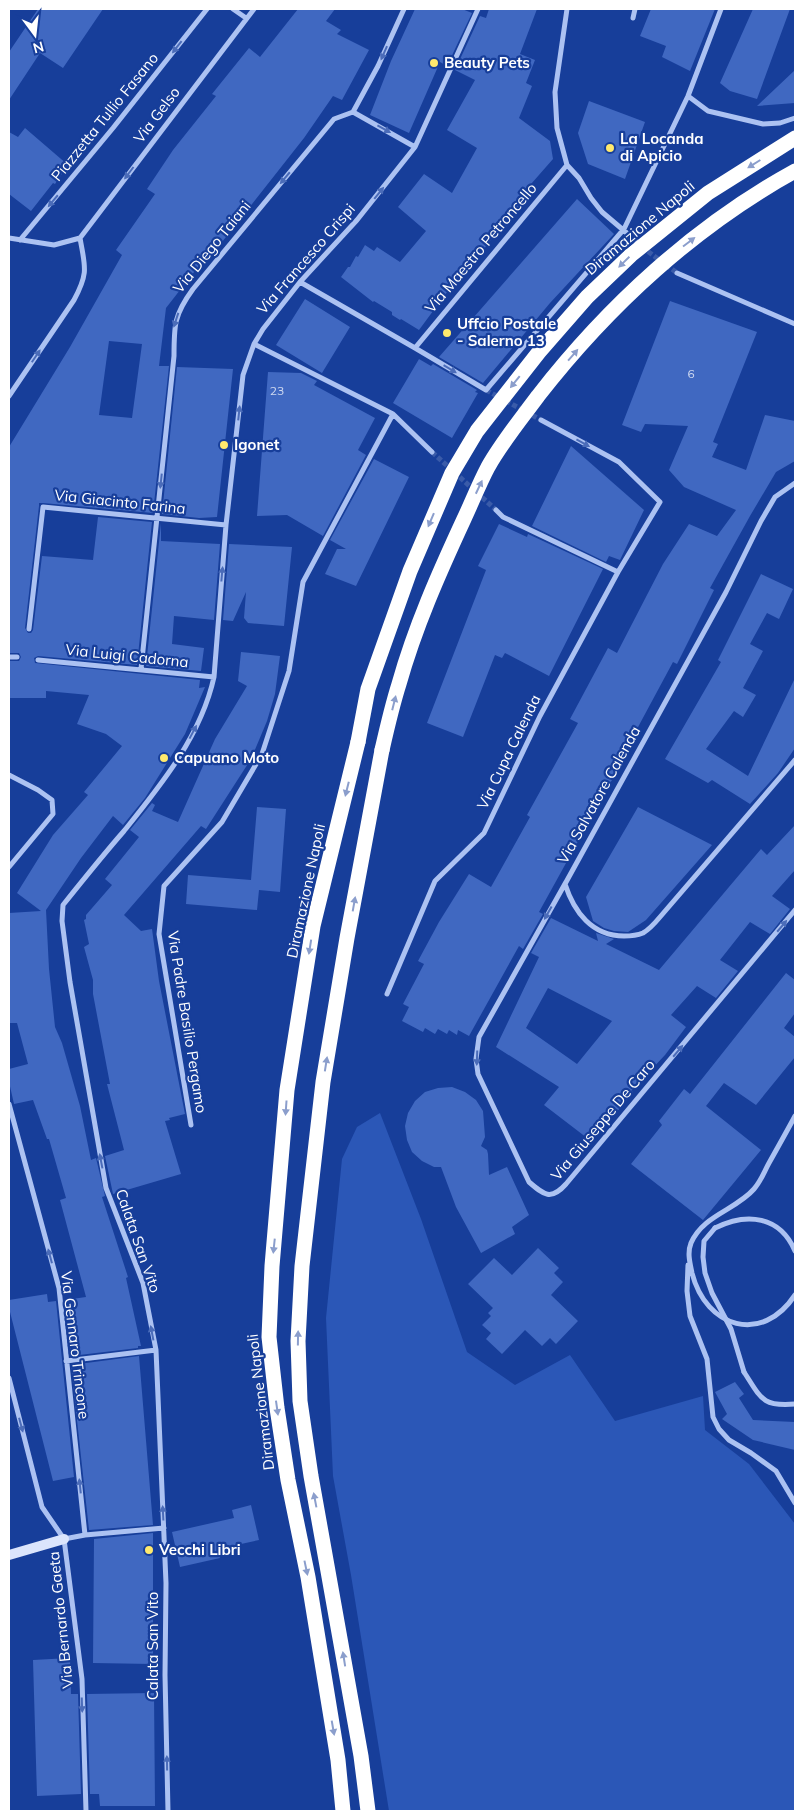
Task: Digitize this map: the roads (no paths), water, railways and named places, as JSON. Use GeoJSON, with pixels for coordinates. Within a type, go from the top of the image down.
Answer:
{"type":"FeatureCollection","features":[{"type":"Feature","properties":{"kind":"highway","name":"Diramazione Napoli"},"geometry":{"type":"LineString","coordinates":[[343,1811],[338,1760],[308,1577],[288,1480],[270,1346],[272,1266],[288,1090],[313,926],[358,742],[368,689],[407,580],[452,473],[478,431],[508,390],[587,297],[631,255],[708,193],[795,138]]}},
{"type":"Feature","properties":{"kind":"highway"},"geometry":{"type":"LineString","coordinates":[[368,1811],[361,1756],[311,1476],[300,1402],[298,1341],[302,1266],[323,1082],[347,938],[382,750],[399,684],[433,587],[489,466],[518,423],[553,377],[590,335],[640,285],[681,248],[725,215],[773,183],[795,171]]}},
{"type":"Feature","properties":{"kind":"street","name":"Piazzetta Tullio Fasano"},"geometry":{"type":"LineString","coordinates":[[20,240],[113,128],[207,9]]}},
{"type":"Feature","properties":{"kind":"street"},"geometry":{"type":"LineString","coordinates":[[233,9],[246,18]]}},
{"type":"Feature","properties":{"kind":"street","name":"Via Gelso"},"geometry":{"type":"LineString","coordinates":[[80,238],[254,9]]}},
{"type":"Feature","properties":{"kind":"street"},"geometry":{"type":"LineString","coordinates":[[404,9],[378,66],[353,112],[415,147]]}},
{"type":"Feature","properties":{"kind":"street","name":"Via Francesco Crispi"},"geometry":{"type":"LineString","coordinates":[[147,802],[177,761],[210,697],[214,677],[226,525],[243,375],[254,344],[263,329],[300,282],[357,220],[415,147],[478,9]]}},
{"type":"Feature","properties":{"kind":"street"},"geometry":{"type":"LineString","coordinates":[[567,9],[555,92],[557,128],[567,165],[579,178],[602,212],[635,240]]}},
{"type":"Feature","properties":{"kind":"street"},"geometry":{"type":"LineString","coordinates":[[633,18],[635,9]]}},
{"type":"Feature","properties":{"kind":"street"},"geometry":{"type":"LineString","coordinates":[[300,282],[486,390],[624,229],[688,96],[721,9]]}},
{"type":"Feature","properties":{"kind":"street"},"geometry":{"type":"LineString","coordinates":[[688,96],[708,111],[762,124],[780,123],[795,118]]}},
{"type":"Feature","properties":{"kind":"street","name":"Via Diego Taiani"},"geometry":{"type":"LineString","coordinates":[[141,669],[174,356],[174,326],[182,304],[334,119],[353,112]]}},
{"type":"Feature","properties":{"kind":"street","name":"Via Maestro Petroncello"},"geometry":{"type":"LineString","coordinates":[[415,348],[567,165]]}},
{"type":"Feature","properties":{"kind":"street"},"geometry":{"type":"LineString","coordinates":[[9,238],[54,246],[80,238],[85,268],[83,283],[74,300],[11,389],[9,396]]}},
{"type":"Feature","properties":{"kind":"street"},"geometry":{"type":"LineString","coordinates":[[677,273],[795,324]]}},
{"type":"Feature","properties":{"kind":"street"},"geometry":{"type":"LineString","coordinates":[[254,344],[393,414],[432,452]]}},
{"type":"Feature","properties":{"kind":"street","name":"Via Padre Basilio Pergamo"},"geometry":{"type":"LineString","coordinates":[[191,1125],[159,934],[164,886],[222,822],[262,754],[289,671],[303,582],[393,414]]}},
{"type":"Feature","properties":{"kind":"street","name":"Via Cupa Calenda"},"geometry":{"type":"LineString","coordinates":[[387,994],[435,881],[484,833],[540,716],[618,572],[660,502],[619,462],[541,420]]}},
{"type":"Feature","properties":{"kind":"street","name":"Via Salvatore Calenda"},"geometry":{"type":"LineString","coordinates":[[795,483],[775,497],[760,521],[726,592],[565,884],[568,895],[578,912],[602,933],[616,936],[641,934],[660,917],[795,760]]}},
{"type":"Feature","properties":{"kind":"street","name":"Via Giacinto Farina"},"geometry":{"type":"LineString","coordinates":[[29,629],[43,507],[226,525]]}},
{"type":"Feature","properties":{"kind":"street"},"geometry":{"type":"LineString","coordinates":[[496,510],[503,517],[618,572]]}},
{"type":"Feature","properties":{"kind":"street"},"geometry":{"type":"LineString","coordinates":[[9,657],[17,657]]}},
{"type":"Feature","properties":{"kind":"street","name":"Via Luigi Cadorna"},"geometry":{"type":"LineString","coordinates":[[38,660],[214,677]]}},
{"type":"Feature","properties":{"kind":"street"},"geometry":{"type":"LineString","coordinates":[[9,775],[38,790],[52,800],[52,814],[9,867]]}},
{"type":"Feature","properties":{"kind":"street","name":"Calata San Vito"},"geometry":{"type":"LineString","coordinates":[[147,802],[63,905],[62,921],[70,982],[106,1188],[142,1283],[156,1350],[164,1528],[168,1811]]}},
{"type":"Feature","properties":{"kind":"street","name":"Via Giuseppe De Caro"},"geometry":{"type":"LineString","coordinates":[[572,871],[479,1037],[476,1060],[478,1074],[529,1182],[542,1193],[552,1195],[566,1184],[795,910]]}},
{"type":"Feature","properties":{"kind":"street","name":"Via Gennaro Trincone"},"geometry":{"type":"LineString","coordinates":[[9,1104],[59,1288],[85,1535]]}},
{"type":"Feature","properties":{"kind":"street"},"geometry":{"type":"LineString","coordinates":[[795,1116],[761,1180],[744,1198],[711,1218],[691,1243],[687,1291],[690,1316],[707,1359],[713,1417],[719,1429],[729,1440],[776,1471],[795,1503]]}},
{"type":"Feature","properties":{"kind":"street"},"geometry":{"type":"LineString","coordinates":[[795,1251],[784,1231],[767,1221],[729,1221],[715,1228],[704,1241],[703,1256],[710,1286],[731,1329],[744,1372],[760,1397],[769,1403],[779,1405],[795,1404]]}},
{"type":"Feature","properties":{"kind":"street"},"geometry":{"type":"LineString","coordinates":[[689,1259],[700,1295],[717,1314],[728,1321],[746,1325],[760,1323],[775,1317],[787,1307],[795,1295]]}},
{"type":"Feature","properties":{"kind":"street"},"geometry":{"type":"LineString","coordinates":[[66,1362],[156,1350]]}},
{"type":"Feature","properties":{"kind":"street","name":"Via Bernardo Gaeta"},"geometry":{"type":"LineString","coordinates":[[9,1378],[42,1507],[64,1539],[82,1679],[86,1811]]}},
{"type":"Feature","properties":{"kind":"street"},"geometry":{"type":"LineString","coordinates":[[9,1555],[85,1535],[164,1528]]}},
{"type":"Feature","properties":{"kind":"tunnel"},"geometry":{"type":"LineString","coordinates":[[642,247],[677,273]]}},
{"type":"Feature","properties":{"kind":"tunnel"},"geometry":{"type":"LineString","coordinates":[[486,390],[541,420]]}},
{"type":"Feature","properties":{"kind":"tunnel"},"geometry":{"type":"LineString","coordinates":[[432,452],[496,510]]}},
{"type":"Feature","properties":{"kind":"place","name":"Beauty Pets"},"geometry":{"type":"Point","coordinates":[434,63]}},
{"type":"Feature","properties":{"kind":"place","name":"La Locanda di Apicio"},"geometry":{"type":"Point","coordinates":[610,148]}},
{"type":"Feature","properties":{"kind":"place","name":"Uffcio Postale - Salerno 13"},"geometry":{"type":"Point","coordinates":[447,333]}},
{"type":"Feature","properties":{"kind":"place","name":"Igonet"},"geometry":{"type":"Point","coordinates":[224,445]}},
{"type":"Feature","properties":{"kind":"place","name":"Capuano Moto"},"geometry":{"type":"Point","coordinates":[164,758]}},
{"type":"Feature","properties":{"kind":"place","name":"Vecchi Libri"},"geometry":{"type":"Point","coordinates":[149,1550]}}]}
